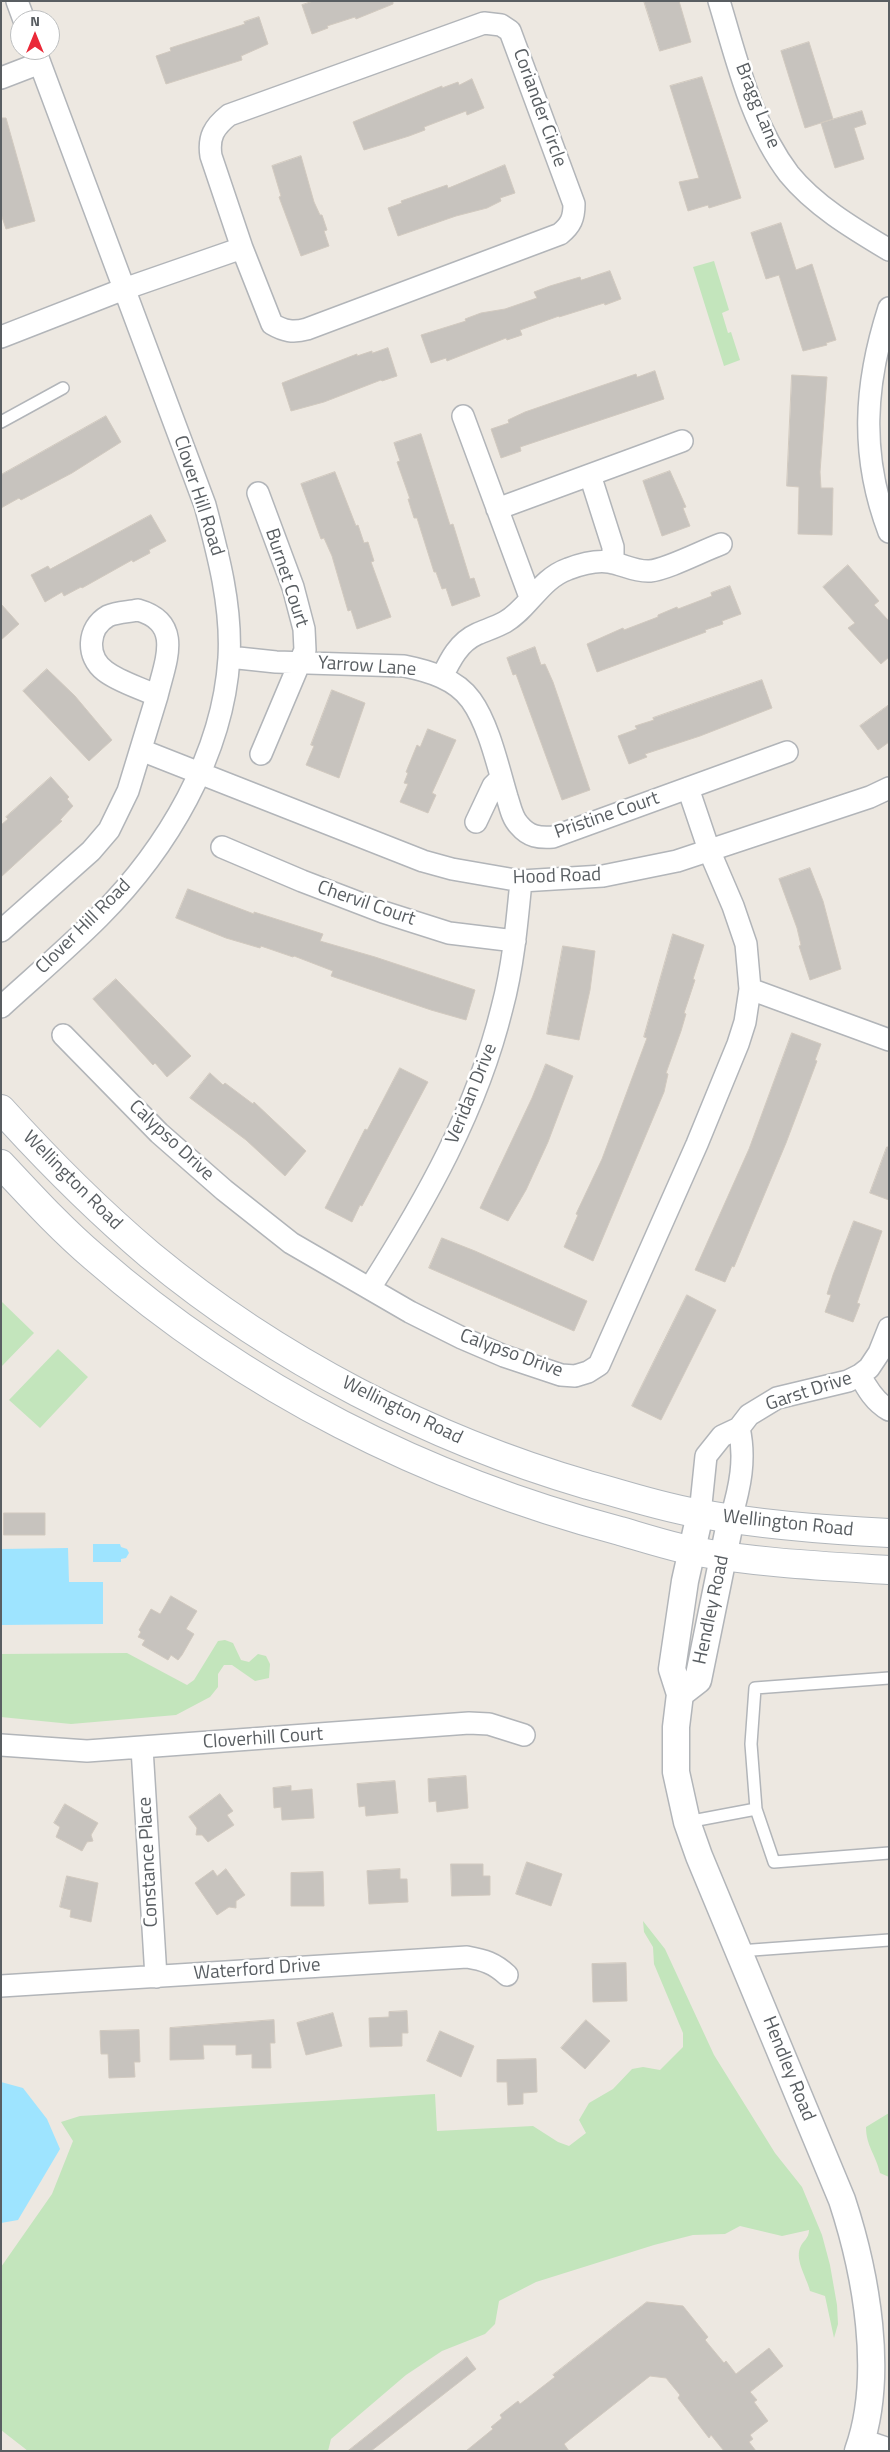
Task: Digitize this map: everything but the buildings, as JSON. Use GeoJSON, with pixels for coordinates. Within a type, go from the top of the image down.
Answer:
{"type":"FeatureCollection","features":[{"type":"Feature","properties":{"kind":"main road","name":"Wellington Road"},"geometry":{"type":"LineString","coordinates":[[1,1109],[47,1160],[112,1222],[200,1294],[288,1353],[383,1404],[496,1455],[624,1495],[700,1514],[889,1533]]}},
{"type":"Feature","properties":{"kind":"main road","name":"Wellington Road"},"geometry":{"type":"LineString","coordinates":[[1,1164],[62,1228],[127,1285],[216,1351],[309,1408],[366,1438],[475,1486],[574,1519],[693,1551],[834,1567],[889,1570]]}},
{"type":"Feature","properties":{"kind":"street","name":"Bragg Lane"},"geometry":{"type":"LineString","coordinates":[[719,1],[749,99],[764,132],[782,164],[790,175],[821,204],[846,224],[889,250]]}},
{"type":"Feature","properties":{"kind":"street","name":"Coriander Circle"},"geometry":{"type":"LineString","coordinates":[[484,23],[501,25],[510,31],[574,204],[574,216],[569,226],[560,234],[297,332],[283,330],[272,324],[242,248],[209,146],[212,133],[218,124],[229,115],[484,23]]}},
{"type":"Feature","properties":{"kind":"street"},"geometry":{"type":"LineString","coordinates":[[1,78],[33,60]]}},
{"type":"Feature","properties":{"kind":"street","name":"Clover Hill Road"},"geometry":{"type":"LineString","coordinates":[[1,1007],[100,917],[133,880],[162,839],[199,774],[215,736],[224,700],[229,657],[228,621],[220,563],[205,504],[39,60]]}},
{"type":"Feature","properties":{"kind":"street"},"geometry":{"type":"LineString","coordinates":[[1,337],[124,289],[242,248]]}},
{"type":"Feature","properties":{"kind":"street"},"geometry":{"type":"LineString","coordinates":[[889,308],[873,367],[869,397],[868,445],[878,502],[889,532]]}},
{"type":"Feature","properties":{"kind":"street"},"geometry":{"type":"LineString","coordinates":[[463,416],[530,597]]}},
{"type":"Feature","properties":{"kind":"street"},"geometry":{"type":"LineString","coordinates":[[497,509],[682,441]]}},
{"type":"Feature","properties":{"kind":"street"},"geometry":{"type":"LineString","coordinates":[[590,475],[614,547],[613,563]]}},
{"type":"Feature","properties":{"kind":"street","name":"Burnet Court"},"geometry":{"type":"LineString","coordinates":[[258,493],[293,587],[304,629],[305,650],[261,754]]}},
{"type":"Feature","properties":{"kind":"street"},"geometry":{"type":"LineString","coordinates":[[442,677],[449,661],[460,646],[474,635],[504,623],[518,613],[545,582],[566,569],[590,562],[613,563],[633,570],[655,570],[720,544]]}},
{"type":"Feature","properties":{"kind":"street","name":"Yarrow Lane"},"geometry":{"type":"LineString","coordinates":[[229,657],[300,663],[404,666],[421,669],[442,677],[457,686],[470,699],[480,715],[501,778]]}},
{"type":"Feature","properties":{"kind":"street"},"geometry":{"type":"LineString","coordinates":[[1,931],[91,850],[109,830],[128,791],[157,696]]}},
{"type":"Feature","properties":{"kind":"street","name":"Hood Road"},"geometry":{"type":"LineString","coordinates":[[142,750],[423,861],[452,869],[520,881],[613,875],[678,861],[870,797],[889,788]]}},
{"type":"Feature","properties":{"kind":"street","name":"Pristine Court"},"geometry":{"type":"LineString","coordinates":[[501,778],[518,825],[528,833],[539,838],[553,836],[787,752]]}},
{"type":"Feature","properties":{"kind":"street"},"geometry":{"type":"LineString","coordinates":[[476,822],[493,786],[501,778]]}},
{"type":"Feature","properties":{"kind":"street"},"geometry":{"type":"LineString","coordinates":[[688,788],[709,850]]}},
{"type":"Feature","properties":{"kind":"street","name":"Chervil Court"},"geometry":{"type":"LineString","coordinates":[[222,847],[302,881],[383,912],[449,933],[515,941]]}},
{"type":"Feature","properties":{"kind":"street","name":"Calypso Drive"},"geometry":{"type":"LineString","coordinates":[[63,1035],[159,1133],[224,1190],[291,1243],[462,1338],[528,1364],[561,1375],[575,1376],[588,1372],[599,1365],[697,1144],[738,1044],[745,1022],[750,988],[746,944],[733,906],[709,850]]}},
{"type":"Feature","properties":{"kind":"street","name":"Veridan Drive"},"geometry":{"type":"LineString","coordinates":[[370,1288],[417,1212],[475,1095],[503,1006],[515,941],[520,881]]}},
{"type":"Feature","properties":{"kind":"street"},"geometry":{"type":"LineString","coordinates":[[750,988],[889,1040]]}},
{"type":"Feature","properties":{"kind":"street","name":"Garst Drive"},"geometry":{"type":"LineString","coordinates":[[700,1514],[706,1456],[722,1436],[739,1428],[749,1415],[777,1398],[848,1381],[860,1375],[869,1368],[880,1353],[889,1328]]}},
{"type":"Feature","properties":{"kind":"street"},"geometry":{"type":"LineString","coordinates":[[860,1375],[876,1401],[889,1410]]}},
{"type":"Feature","properties":{"kind":"street"},"geometry":{"type":"LineString","coordinates":[[731,1518],[741,1482],[743,1446],[739,1428]]}},
{"type":"Feature","properties":{"kind":"street","name":"Hendley Road"},"geometry":{"type":"LineString","coordinates":[[700,1514],[685,1581],[672,1669],[680,1694],[676,1727],[676,1765],[687,1822],[842,2200],[858,2251],[868,2313],[870,2342],[868,2405],[860,2445]]}},
{"type":"Feature","properties":{"kind":"street","name":"Hendley Road"},"geometry":{"type":"LineString","coordinates":[[680,1694],[698,1680],[731,1518]]}},
{"type":"Feature","properties":{"kind":"street","name":"Cloverhill Court"},"geometry":{"type":"LineString","coordinates":[[1,1745],[87,1751],[469,1724],[489,1724],[524,1735]]}},
{"type":"Feature","properties":{"kind":"street","name":"Constance Place"},"geometry":{"type":"LineString","coordinates":[[142,1748],[156,1977]]}},
{"type":"Feature","properties":{"kind":"street","name":"Waterford Drive"},"geometry":{"type":"LineString","coordinates":[[1,1986],[467,1958],[485,1960],[496,1965],[507,1975]]}},
{"type":"Feature","properties":{"kind":"street"},"geometry":{"type":"LineString","coordinates":[[860,2445],[889,2449]]}},
{"type":"Feature","properties":{"kind":"lane"},"geometry":{"type":"LineString","coordinates":[[1,422],[63,388]]}},
{"type":"Feature","properties":{"kind":"lane"},"geometry":{"type":"LineString","coordinates":[[889,1678],[755,1688],[751,1744],[756,1809],[774,1862],[889,1853]]}},
{"type":"Feature","properties":{"kind":"lane"},"geometry":{"type":"LineString","coordinates":[[687,1822],[756,1809]]}},
{"type":"Feature","properties":{"kind":"lane"},"geometry":{"type":"LineString","coordinates":[[740,1952],[889,1940]]}},
{"type":"Feature","properties":{"kind":"green space"},"geometry":{"type":"Polygon","coordinates":[[[714,261],[729,310],[722,313],[728,333],[731,332],[740,360],[724,366],[693,267],[714,261]]]}},
{"type":"Feature","properties":{"kind":"green space"},"geometry":{"type":"Polygon","coordinates":[[[1,1301],[34,1333],[1,1367],[1,1301]]]}},
{"type":"Feature","properties":{"kind":"green space"},"geometry":{"type":"Polygon","coordinates":[[[58,1349],[88,1377],[40,1428],[9,1400],[58,1349]]]}},
{"type":"Feature","properties":{"kind":"green space"},"geometry":{"type":"Polygon","coordinates":[[[225,1640],[233,1643],[241,1660],[249,1662],[258,1654],[266,1656],[270,1664],[269,1678],[255,1681],[232,1665],[224,1665],[218,1674],[218,1687],[210,1697],[176,1715],[71,1724],[1,1717],[1,1654],[127,1653],[187,1685],[194,1680],[218,1641],[225,1640]]]}},
{"type":"Feature","properties":{"kind":"green space"},"geometry":{"type":"Polygon","coordinates":[[[643,1921],[665,1949],[714,2055],[775,2153],[802,2187],[822,2235],[830,2265],[837,2305],[838,2324],[834,2338],[825,2296],[810,2291],[800,2264],[800,2248],[809,2230],[782,2236],[740,2226],[725,2234],[693,2235],[654,2245],[536,2282],[499,2301],[495,2324],[485,2334],[442,2351],[406,2375],[331,2439],[328,2451],[28,2451],[1,2430],[1,2267],[52,2194],[73,2141],[61,2122],[80,2116],[435,2094],[437,2131],[533,2126],[558,2142],[569,2146],[586,2133],[579,2120],[589,2103],[613,2089],[632,2069],[643,2067],[660,2070],[683,2047],[683,2033],[654,1964],[653,1947],[644,1932],[643,1921]]]}},
{"type":"Feature","properties":{"kind":"green space"},"geometry":{"type":"Polygon","coordinates":[[[889,2113],[889,2177],[880,2173],[869,2145],[866,2127],[889,2113]]]}},
{"type":"Feature","properties":{"kind":"water"},"geometry":{"type":"Polygon","coordinates":[[[93,1544],[120,1544],[129,1553],[126,1558],[121,1559],[121,1562],[93,1562],[93,1544]]]}},
{"type":"Feature","properties":{"kind":"water"},"geometry":{"type":"Polygon","coordinates":[[[68,1548],[69,1582],[103,1582],[103,1624],[1,1625],[1,1549],[68,1548]]]}},
{"type":"Feature","properties":{"kind":"water"},"geometry":{"type":"Polygon","coordinates":[[[1,2082],[23,2088],[47,2119],[60,2149],[18,2220],[1,2223],[1,2082]]]}}]}
